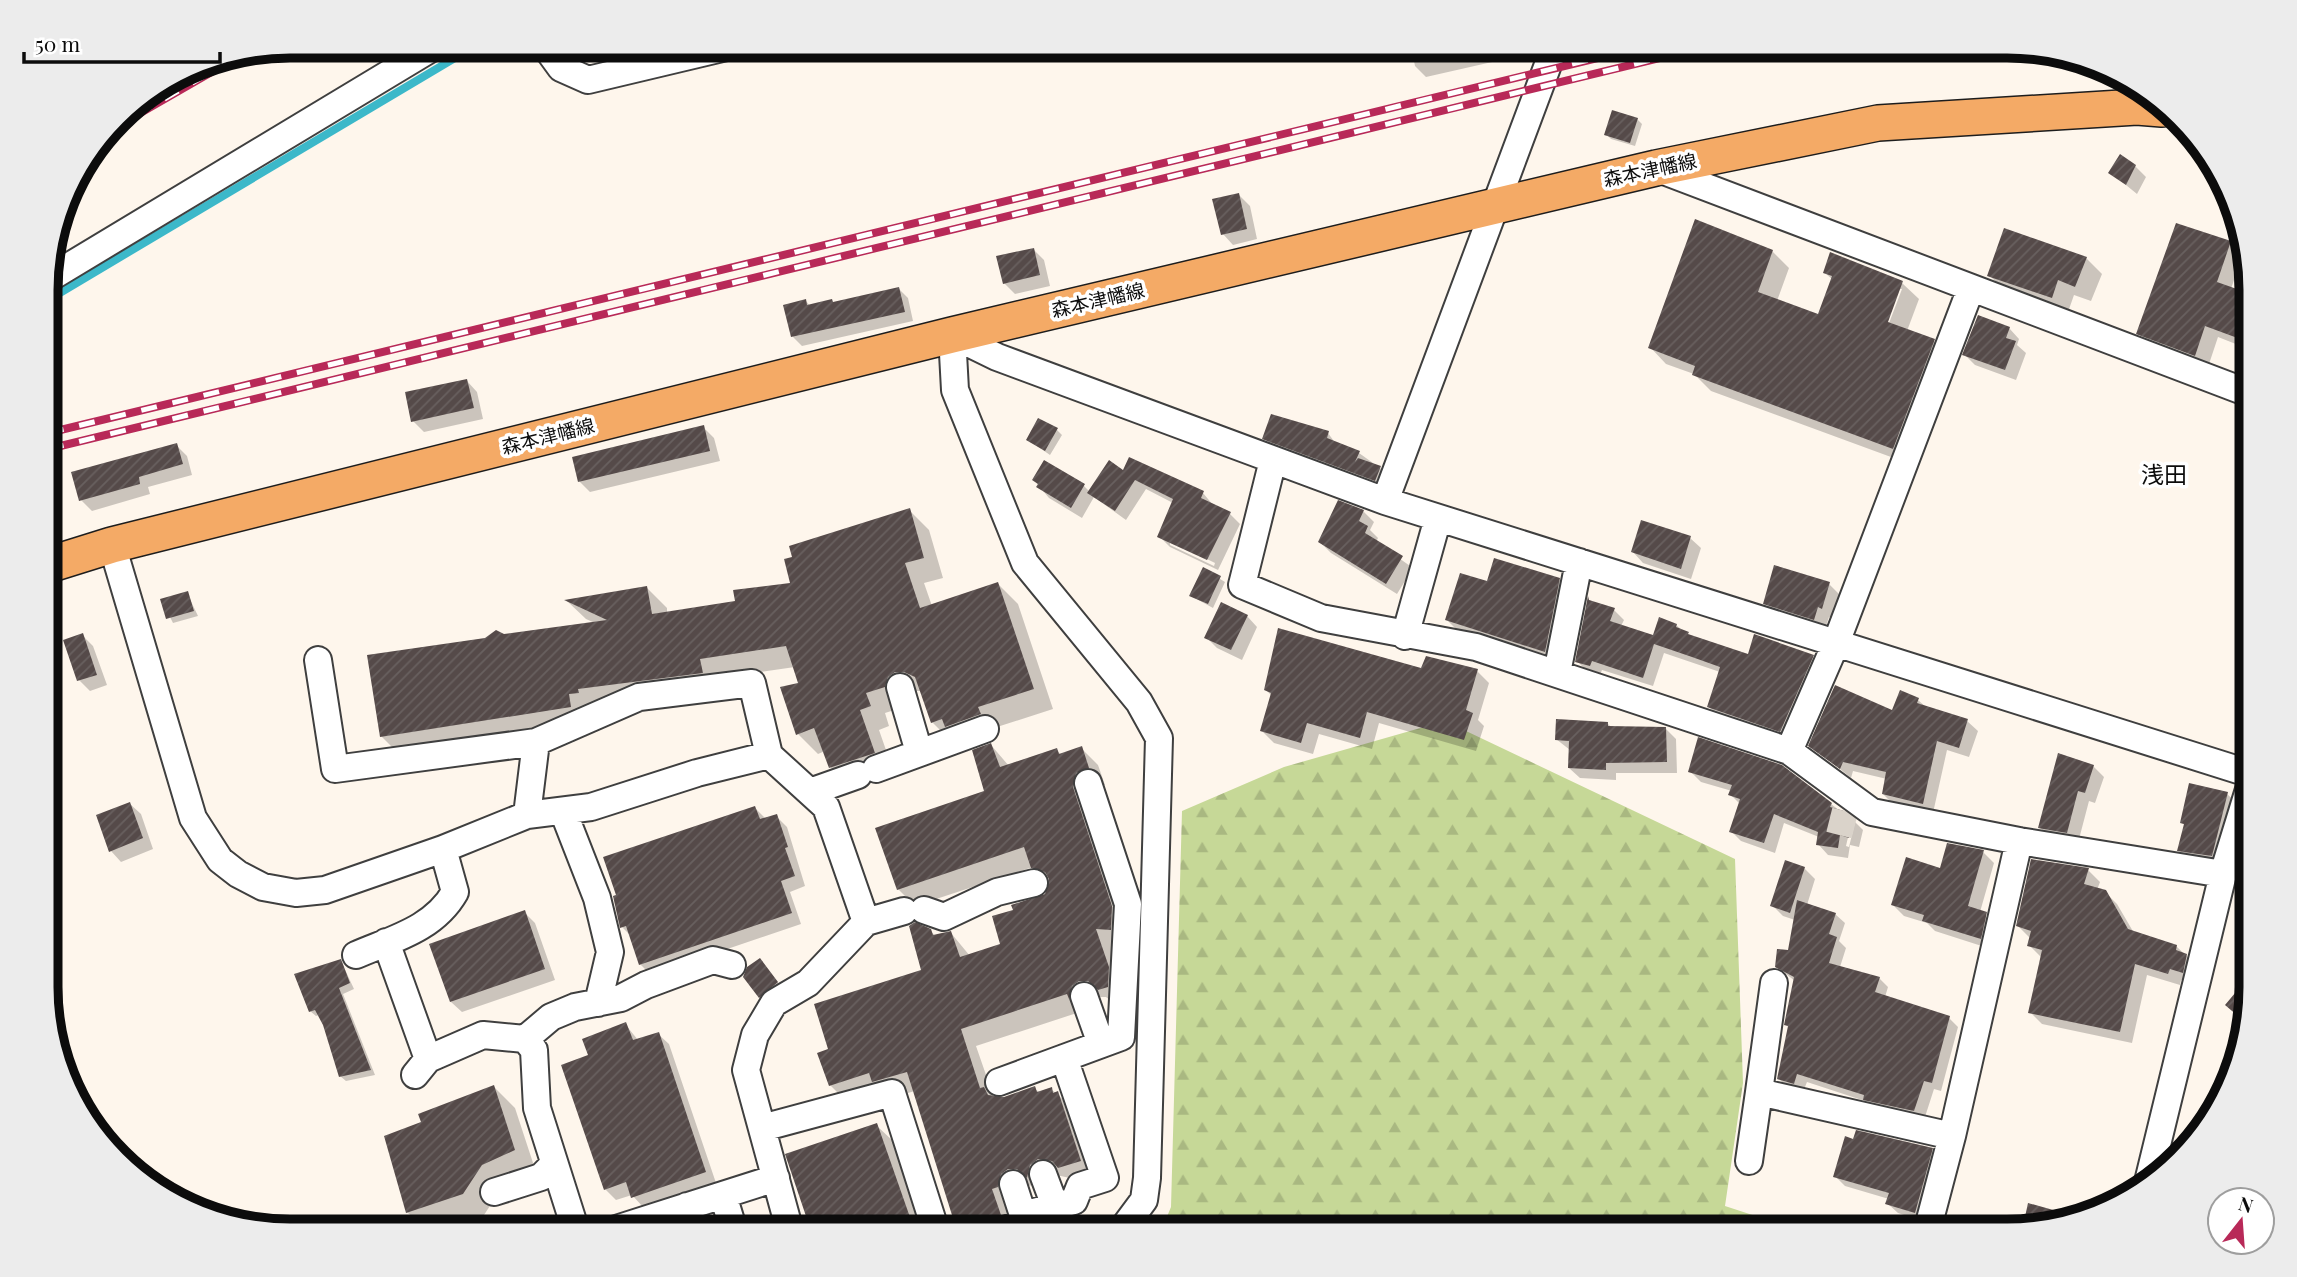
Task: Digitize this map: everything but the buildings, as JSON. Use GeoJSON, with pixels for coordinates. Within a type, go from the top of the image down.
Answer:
{"type":"FeatureCollection","features":[{"type":"Feature","properties":{"kind":"main road","name":"森本津幡線"},"geometry":{"type":"LineString","coordinates":[[58,562],[112,545],[952,335],[1656,168],[1878,123],[2151,108]]}},
{"type":"Feature","properties":{"kind":"street"},"geometry":{"type":"LineString","coordinates":[[59,272],[415,58]]}},
{"type":"Feature","properties":{"kind":"street"},"geometry":{"type":"LineString","coordinates":[[554,58],[561,68],[588,80],[681,58]]}},
{"type":"Feature","properties":{"kind":"street"},"geometry":{"type":"LineString","coordinates":[[1385,501],[1551,58]]}},
{"type":"Feature","properties":{"kind":"street"},"geometry":{"type":"LineString","coordinates":[[1656,168],[2239,389]]}},
{"type":"Feature","properties":{"kind":"street"},"geometry":{"type":"LineString","coordinates":[[1789,751],[1836,643],[1971,288]]}},
{"type":"Feature","properties":{"kind":"street"},"geometry":{"type":"LineString","coordinates":[[1130,1219],[1144,1200],[1147,1178],[1159,738],[1139,702],[1025,563],[955,390],[952,335],[997,357],[1385,501],[2239,770]]}},
{"type":"Feature","properties":{"kind":"street"},"geometry":{"type":"LineString","coordinates":[[1273,460],[1242,584],[1321,618],[1405,636],[1476,647],[1789,751],[1847,803],[1872,812],[2019,841],[2223,874]]}},
{"type":"Feature","properties":{"kind":"street"},"geometry":{"type":"LineString","coordinates":[[1405,636],[1438,518]]}},
{"type":"Feature","properties":{"kind":"street"},"geometry":{"type":"LineString","coordinates":[[112,545],[193,818],[205,841],[220,860],[238,874],[263,887],[296,893],[325,890],[443,849],[527,815],[591,807],[769,755]]}},
{"type":"Feature","properties":{"kind":"street"},"geometry":{"type":"LineString","coordinates":[[1557,673],[1579,562]]}},
{"type":"Feature","properties":{"kind":"street"},"geometry":{"type":"LineString","coordinates":[[318,660],[335,769],[536,743],[639,696],[752,683],[769,755],[826,807],[866,922]]}},
{"type":"Feature","properties":{"kind":"street"},"geometry":{"type":"LineString","coordinates":[[900,687],[919,752]]}},
{"type":"Feature","properties":{"kind":"street"},"geometry":{"type":"LineString","coordinates":[[810,792],[985,729]]}},
{"type":"Feature","properties":{"kind":"street"},"geometry":{"type":"LineString","coordinates":[[527,815],[536,743]]}},
{"type":"Feature","properties":{"kind":"street"},"geometry":{"type":"LineString","coordinates":[[999,1082],[1121,1037],[1128,904],[1088,783]]}},
{"type":"Feature","properties":{"kind":"street"},"geometry":{"type":"LineString","coordinates":[[563,811],[597,898],[610,952],[598,1003]]}},
{"type":"Feature","properties":{"kind":"street"},"geometry":{"type":"LineString","coordinates":[[2151,1169],[2223,874],[2239,822]]}},
{"type":"Feature","properties":{"kind":"street"},"geometry":{"type":"LineString","coordinates":[[1930,1219],[1952,1136],[2019,841]]}},
{"type":"Feature","properties":{"kind":"street"},"geometry":{"type":"LineString","coordinates":[[356,955],[428,925],[448,904],[455,892],[443,849]]}},
{"type":"Feature","properties":{"kind":"street"},"geometry":{"type":"LineString","coordinates":[[787,1219],[746,1070],[755,1035],[774,1003],[808,983],[866,922],[914,911],[944,917],[998,892],[1034,883]]}},
{"type":"Feature","properties":{"kind":"street"},"geometry":{"type":"LineString","coordinates":[[386,942],[421,1067],[483,1035],[525,1039],[551,1017],[575,1007],[621,998],[646,985],[713,960],[732,965]]}},
{"type":"Feature","properties":{"kind":"street"},"geometry":{"type":"LineString","coordinates":[[1749,1161],[1774,983]]}},
{"type":"Feature","properties":{"kind":"street"},"geometry":{"type":"LineString","coordinates":[[1084,996],[1101,1044]]}},
{"type":"Feature","properties":{"kind":"street"},"geometry":{"type":"LineString","coordinates":[[525,1039],[534,1051],[537,1108],[572,1219]]}},
{"type":"Feature","properties":{"kind":"street"},"geometry":{"type":"LineString","coordinates":[[1023,1215],[1074,1201],[1080,1186],[1105,1178],[1064,1058]]}},
{"type":"Feature","properties":{"kind":"street"},"geometry":{"type":"LineString","coordinates":[[1759,1092],[1952,1136]]}},
{"type":"Feature","properties":{"kind":"street"},"geometry":{"type":"LineString","coordinates":[[762,1128],[892,1093],[932,1219]]}},
{"type":"Feature","properties":{"kind":"street"},"geometry":{"type":"LineString","coordinates":[[494,1192],[541,1177],[553,1165]]}},
{"type":"Feature","properties":{"kind":"street"},"geometry":{"type":"LineString","coordinates":[[1044,1174],[1055,1206]]}},
{"type":"Feature","properties":{"kind":"street"},"geometry":{"type":"LineString","coordinates":[[691,1219],[723,1195],[776,1178]]}},
{"type":"Feature","properties":{"kind":"street"},"geometry":{"type":"LineString","coordinates":[[1013,1184],[1023,1215],[1021,1219]]}},
{"type":"Feature","properties":{"kind":"street"},"geometry":{"type":"LineString","coordinates":[[723,1195],[730,1219]]}},
{"type":"Feature","properties":{"kind":"green space"},"geometry":{"type":"Polygon","coordinates":[[[1445,721],[1735,859],[1743,1083],[1725,1206],[1765,1219],[1166,1219],[1171,1207],[1182,811],[1284,767],[1445,721]]]}},
{"type":"Feature","properties":{"kind":"waterway"},"geometry":{"type":"LineString","coordinates":[[58,294],[455,58]]}},
{"type":"Feature","properties":{"kind":"tunnel"},"geometry":{"type":"LineString","coordinates":[[1839,835],[1845,811]]}},
{"type":"Feature","properties":{"kind":"railway"},"geometry":{"type":"LineString","coordinates":[[58,431],[1597,58]]}},
{"type":"Feature","properties":{"kind":"railway"},"geometry":{"type":"LineString","coordinates":[[58,447],[1660,58]]}},
{"type":"Feature","properties":{"kind":"railway"},"geometry":{"type":"LineString","coordinates":[[138,114],[215,70]]}},
{"type":"Feature","properties":{"kind":"district","name":"浅田"},"geometry":{"type":"Point","coordinates":[2164,475]}}]}
